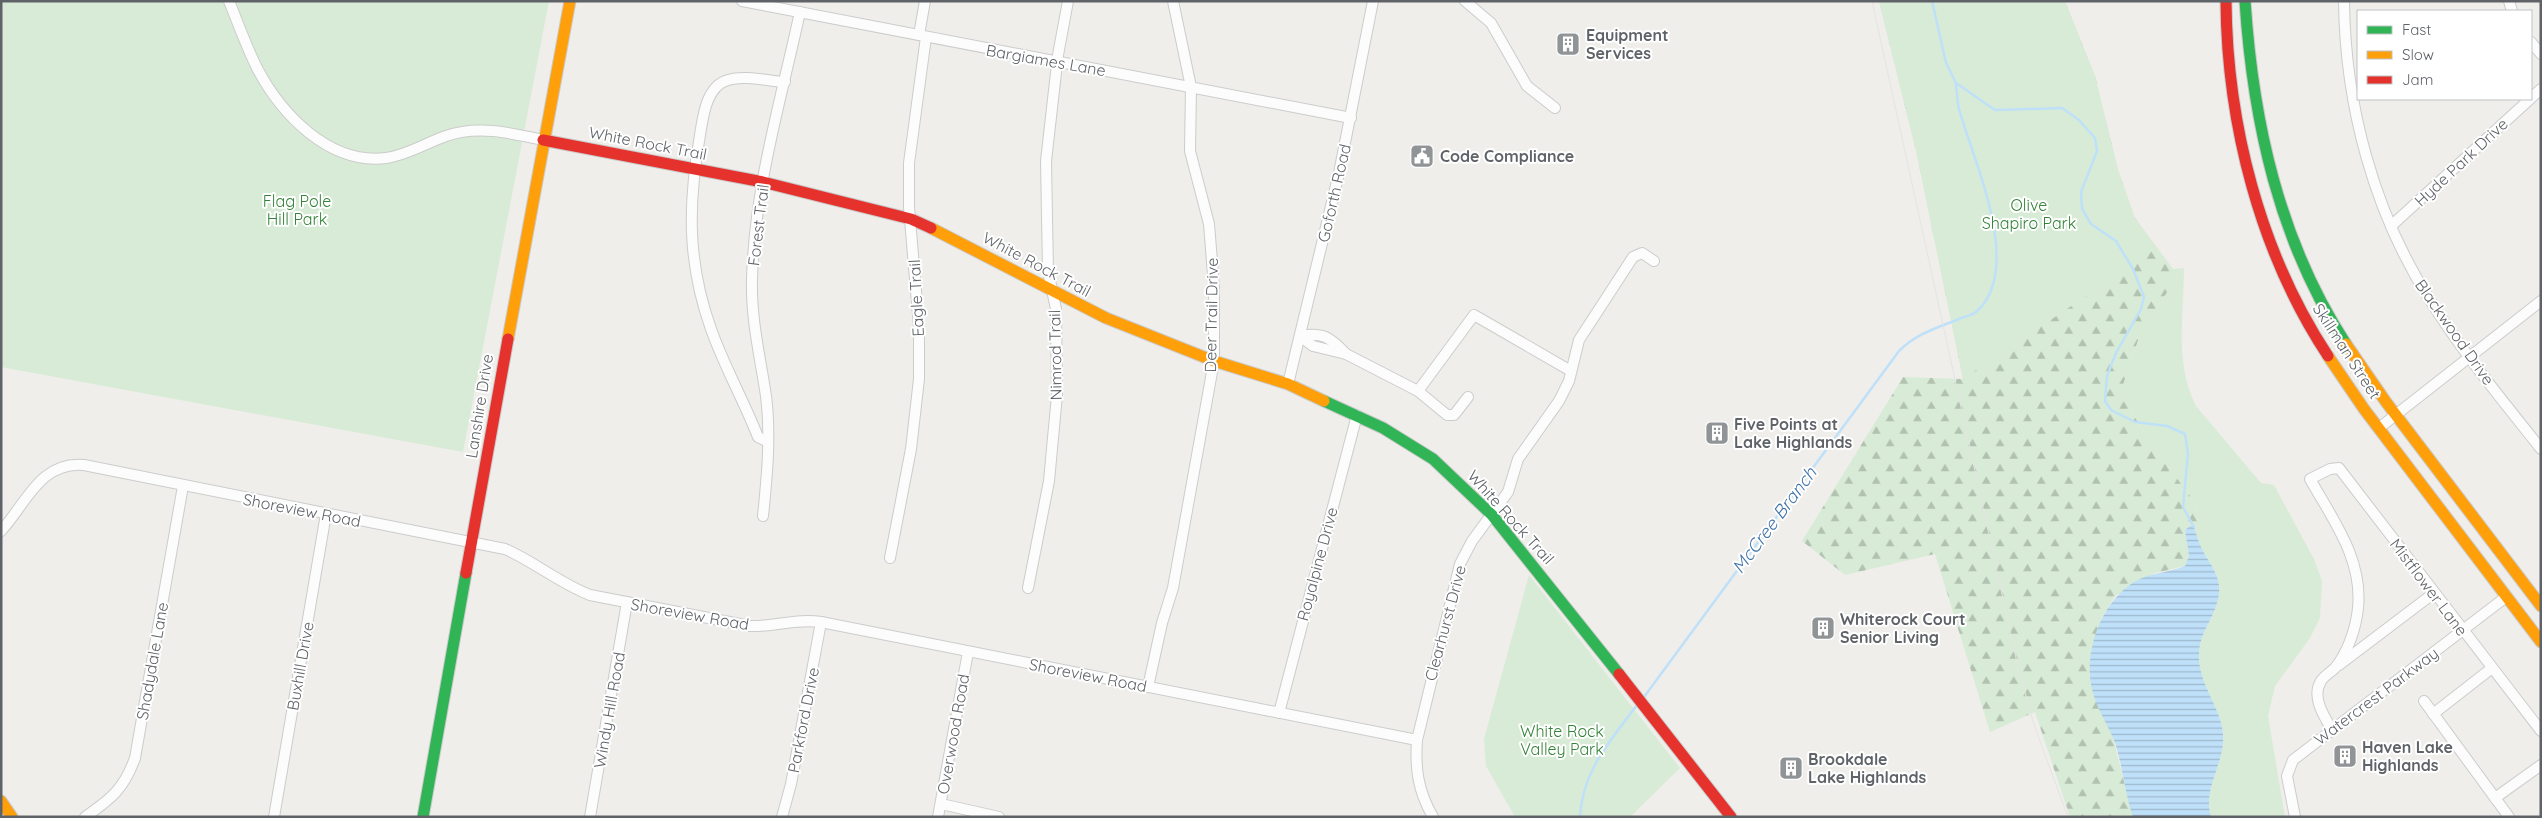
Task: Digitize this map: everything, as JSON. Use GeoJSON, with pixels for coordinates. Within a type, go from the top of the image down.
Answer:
{"type":"FeatureCollection","features":[{"type":"Feature","properties":{"kind":"street","name":"White Rock Trail"},"geometry":{"type":"LineString","coordinates":[[229,1],[257,67],[277,100],[307,131],[344,153],[368,158],[385,158],[403,154],[446,136],[478,130],[503,132],[694,168],[848,202],[911,219],[948,234],[1106,318],[1214,360],[1288,384],[1357,415],[1428,455],[1492,515],[1527,556],[1731,817]]}},
{"type":"Feature","properties":{"kind":"street","name":"Lanshire Drive"},"geometry":{"type":"LineString","coordinates":[[423,817],[543,140],[570,1]]}},
{"type":"Feature","properties":{"kind":"street","name":"Bargiames Lane"},"geometry":{"type":"LineString","coordinates":[[742,1],[1351,118]]}},
{"type":"Feature","properties":{"kind":"street","name":"Eagle Trail"},"geometry":{"type":"LineString","coordinates":[[890,558],[911,448],[919,379],[919,327],[909,163],[925,1]]}},
{"type":"Feature","properties":{"kind":"street","name":"Nimrod Trail"},"geometry":{"type":"LineString","coordinates":[[1028,588],[1054,444],[1057,388],[1056,309],[1048,271],[1046,161],[1058,62],[1068,1]]}},
{"type":"Feature","properties":{"kind":"street","name":"Deer Trail Drive"},"geometry":{"type":"LineString","coordinates":[[1148,687],[1162,622],[1173,588],[1214,360],[1213,257],[1208,224],[1190,151],[1191,87],[1173,1]]}},
{"type":"Feature","properties":{"kind":"street","name":"Goforth Road"},"geometry":{"type":"LineString","coordinates":[[1288,384],[1351,118],[1373,1]]}},
{"type":"Feature","properties":{"kind":"street"},"geometry":{"type":"LineString","coordinates":[[1465,1],[1491,23],[1527,86],[1555,108]]}},
{"type":"Feature","properties":{"kind":"street","name":"Skillman Street"},"geometry":{"type":"LineString","coordinates":[[2226,1],[2225,22],[2234,101],[2247,164],[2265,228],[2301,310],[2321,345],[2379,428],[2541,642]]}},
{"type":"Feature","properties":{"kind":"street","name":"Skillman Street"},"geometry":{"type":"LineString","coordinates":[[2245,1],[2256,112],[2294,246],[2312,284],[2331,320],[2396,415],[2541,606]]}},
{"type":"Feature","properties":{"kind":"street","name":"Blackwood Drive"},"geometry":{"type":"LineString","coordinates":[[2344,1],[2346,36],[2357,120],[2378,195],[2430,301],[2470,359],[2541,449]]}},
{"type":"Feature","properties":{"kind":"street","name":"Forest Trail"},"geometry":{"type":"LineString","coordinates":[[763,516],[768,442],[766,397],[752,310],[752,278],[763,182],[800,12]]}},
{"type":"Feature","properties":{"kind":"street"},"geometry":{"type":"LineString","coordinates":[[2532,43],[2541,54]]}},
{"type":"Feature","properties":{"kind":"street"},"geometry":{"type":"LineString","coordinates":[[768,442],[758,437],[711,330],[704,307],[692,247],[690,210],[694,168],[704,107],[714,91],[727,80],[749,79],[785,82]]}},
{"type":"Feature","properties":{"kind":"street","name":"Hyde Park Drive"},"geometry":{"type":"LineString","coordinates":[[2392,226],[2528,100]]}},
{"type":"Feature","properties":{"kind":"street"},"geometry":{"type":"LineString","coordinates":[[2258,200],[2278,195]]}},
{"type":"Feature","properties":{"kind":"street","name":"Clearhurst Drive"},"geometry":{"type":"LineString","coordinates":[[1434,817],[1420,789],[1416,760],[1417,740],[1460,564],[1472,541],[1508,492],[1518,459],[1562,396],[1579,340],[1633,257],[1642,254],[1654,261]]}},
{"type":"Feature","properties":{"kind":"street"},"geometry":{"type":"LineString","coordinates":[[2379,428],[2470,359],[2541,301]]}},
{"type":"Feature","properties":{"kind":"street"},"geometry":{"type":"LineString","coordinates":[[1418,391],[1474,315],[1571,371]]}},
{"type":"Feature","properties":{"kind":"street"},"geometry":{"type":"LineString","coordinates":[[1300,336],[1316,334],[1333,340],[1346,354],[1418,391],[1446,415],[1454,415],[1468,397]]}},
{"type":"Feature","properties":{"kind":"street","name":"Royalpine Drive"},"geometry":{"type":"LineString","coordinates":[[1279,714],[1357,415]]}},
{"type":"Feature","properties":{"kind":"street","name":"Shoreview Road"},"geometry":{"type":"LineString","coordinates":[[1,531],[35,485],[49,472],[64,465],[84,465],[505,549],[520,555],[573,588],[590,595],[750,626],[767,627],[810,621],[821,622],[1417,740]]}},
{"type":"Feature","properties":{"kind":"street","name":"Mistflower Lane"},"geometry":{"type":"LineString","coordinates":[[2335,668],[2354,630],[2358,607],[2356,569],[2348,546],[2310,479],[2330,468],[2339,468],[2462,631],[2541,731]]}},
{"type":"Feature","properties":{"kind":"street","name":"Shadydale Lane"},"geometry":{"type":"LineString","coordinates":[[85,817],[117,793],[128,778],[134,758],[183,486]]}},
{"type":"Feature","properties":{"kind":"street","name":"Buxhill Drive"},"geometry":{"type":"LineString","coordinates":[[274,817],[326,514]]}},
{"type":"Feature","properties":{"kind":"street"},"geometry":{"type":"LineString","coordinates":[[2506,597],[2523,584]]}},
{"type":"Feature","properties":{"kind":"street"},"geometry":{"type":"LineString","coordinates":[[2332,730],[2319,709],[2318,694],[2321,681],[2335,668],[2434,593]]}},
{"type":"Feature","properties":{"kind":"street","name":"Watercrest Parkway"},"geometry":{"type":"LineString","coordinates":[[2295,817],[2287,776],[2289,765],[2506,597]]}},
{"type":"Feature","properties":{"kind":"street","name":"Windy Hill Road"},"geometry":{"type":"LineString","coordinates":[[590,817],[627,602]]}},
{"type":"Feature","properties":{"kind":"street","name":"Parkford Drive"},"geometry":{"type":"LineString","coordinates":[[782,817],[791,784],[821,622]]}},
{"type":"Feature","properties":{"kind":"street","name":"Overwood Road"},"geometry":{"type":"LineString","coordinates":[[938,817],[968,652]]}},
{"type":"Feature","properties":{"kind":"street"},"geometry":{"type":"LineString","coordinates":[[2433,714],[2492,668]]}},
{"type":"Feature","properties":{"kind":"street"},"geometry":{"type":"LineString","coordinates":[[2424,701],[2509,817]]}},
{"type":"Feature","properties":{"kind":"street"},"geometry":{"type":"LineString","coordinates":[[2495,798],[2541,765]]}},
{"type":"Feature","properties":{"kind":"street"},"geometry":{"type":"LineString","coordinates":[[1,801],[12,817]]}},
{"type":"Feature","properties":{"kind":"street"},"geometry":{"type":"LineString","coordinates":[[941,804],[998,817]]}},
{"type":"Feature","properties":{"kind":"green space","name":"Flag Pole Hill Park"},"geometry":{"type":"Polygon","coordinates":[[[1,1],[549,1],[463,452],[1,367],[1,1]]]}},
{"type":"Feature","properties":{"kind":"green space"},"geometry":{"type":"Polygon","coordinates":[[[1879,1],[2065,1],[2095,76],[2118,170],[2135,218],[2173,269],[2184,268],[2142,329],[2120,394],[2156,450],[2194,501],[2199,521],[2185,530],[2189,556],[2185,566],[2155,573],[2115,596],[2102,617],[2092,648],[2093,693],[2111,730],[2133,817],[2070,817],[2035,712],[1990,732],[1935,554],[1845,575],[1802,541],[1903,377],[1963,379],[1917,155],[1879,1]]]}},
{"type":"Feature","properties":{"kind":"green space","name":"Olive Shapiro Park"},"geometry":{"type":"Polygon","coordinates":[[[1879,1],[2065,1],[2095,76],[2118,170],[2135,218],[2157,248],[1963,379],[1917,155],[1879,1]]]}},
{"type":"Feature","properties":{"kind":"green space"},"geometry":{"type":"Polygon","coordinates":[[[2184,268],[2183,356],[2189,390],[2196,406],[2261,483],[2274,485],[2314,559],[2322,581],[2320,618],[2310,638],[2275,686],[2268,716],[2285,817],[2211,817],[2209,798],[2222,753],[2223,731],[2203,678],[2200,667],[2199,648],[2202,636],[2213,615],[2218,600],[2218,579],[2204,553],[2193,524],[2199,521],[2194,501],[2156,450],[2120,394],[2142,329],[2184,268]]]}},
{"type":"Feature","properties":{"kind":"green space","name":"White Rock Valley Park"},"geometry":{"type":"Polygon","coordinates":[[[1529,575],[1680,768],[1630,817],[1515,817],[1486,766],[1484,739],[1529,575]]]}},
{"type":"Feature","properties":{"kind":"water"},"geometry":{"type":"Polygon","coordinates":[[[2193,524],[2204,553],[2218,579],[2219,586],[2218,600],[2213,615],[2202,636],[2199,648],[2200,667],[2203,678],[2223,731],[2222,753],[2209,798],[2211,817],[2133,817],[2116,746],[2093,693],[2090,678],[2092,647],[2103,616],[2122,591],[2140,579],[2185,566],[2189,556],[2185,530],[2193,524]]]}},
{"type":"Feature","properties":{"kind":"waterway"},"geometry":{"type":"LineString","coordinates":[[1932,1],[1946,63],[1956,83],[1995,110],[2062,108],[2079,120],[2095,138],[2097,151],[2081,192],[2082,209],[2091,224],[2116,241],[2133,269],[2144,297],[2141,309],[2116,353],[2107,376],[2105,401],[2111,410],[2135,422],[2167,426],[2185,434],[2188,453],[2183,507],[2194,527]]}},
{"type":"Feature","properties":{"kind":"waterway","name":"McCree Branch"},"geometry":{"type":"LineString","coordinates":[[1644,697],[1899,351],[1912,340],[1927,332],[1976,312],[1990,293],[1996,269],[1996,242],[1983,184],[1959,109],[1956,83]]}},
{"type":"Feature","properties":{"kind":"waterway","name":"McCree Branch"},"geometry":{"type":"LineString","coordinates":[[1580,817],[1582,800],[1592,771],[1608,744],[1637,705]]}},
{"type":"Feature","properties":{"kind":"tram line"},"geometry":{"type":"LineString","coordinates":[[1872,1],[2018,667],[2035,728],[2068,817]]}},
{"type":"Feature","properties":{"kind":"traffic: fast"},"geometry":{"type":"LineString","coordinates":[[2245,1],[2255,91],[2273,179],[2303,264],[2323,305],[2346,344]]}},
{"type":"Feature","properties":{"kind":"traffic: fast"},"geometry":{"type":"LineString","coordinates":[[1324,401],[1383,428],[1433,459],[1492,515],[1619,674]]}},
{"type":"Feature","properties":{"kind":"traffic: fast"},"geometry":{"type":"LineString","coordinates":[[423,817],[466,573]]}},
{"type":"Feature","properties":{"kind":"traffic: slow"},"geometry":{"type":"LineString","coordinates":[[508,339],[570,1]]}},
{"type":"Feature","properties":{"kind":"traffic: slow"},"geometry":{"type":"LineString","coordinates":[[931,228],[1106,318],[1214,361],[1288,384],[1324,401]]}},
{"type":"Feature","properties":{"kind":"traffic: slow"},"geometry":{"type":"LineString","coordinates":[[2346,344],[2386,402],[2541,606]]}},
{"type":"Feature","properties":{"kind":"traffic: slow"},"geometry":{"type":"LineString","coordinates":[[2328,356],[2364,409],[2541,642]]}},
{"type":"Feature","properties":{"kind":"traffic: slow"},"geometry":{"type":"LineString","coordinates":[[1,801],[12,817]]}},
{"type":"Feature","properties":{"kind":"traffic: jam"},"geometry":{"type":"LineString","coordinates":[[2226,1],[2233,94],[2252,186],[2266,231],[2284,274],[2304,316],[2328,356]]}},
{"type":"Feature","properties":{"kind":"traffic: jam"},"geometry":{"type":"LineString","coordinates":[[543,140],[763,182],[911,219],[931,228]]}},
{"type":"Feature","properties":{"kind":"traffic: jam"},"geometry":{"type":"LineString","coordinates":[[466,573],[508,339]]}},
{"type":"Feature","properties":{"kind":"traffic: jam"},"geometry":{"type":"LineString","coordinates":[[1619,674],[1731,817]]}},
{"type":"Feature","properties":{"kind":"place","name":"Equipment Services"},"geometry":{"type":"Point","coordinates":[1568,44]}},
{"type":"Feature","properties":{"kind":"place","name":"Code Compliance"},"geometry":{"type":"Point","coordinates":[1422,156]}},
{"type":"Feature","properties":{"kind":"place","name":"Five Points at Lake Highlands"},"geometry":{"type":"Point","coordinates":[1717,433]}},
{"type":"Feature","properties":{"kind":"place","name":"Whiterock Court Senior Living"},"geometry":{"type":"Point","coordinates":[1823,628]}},
{"type":"Feature","properties":{"kind":"place","name":"Haven Lake Highlands"},"geometry":{"type":"Point","coordinates":[2345,756]}},
{"type":"Feature","properties":{"kind":"place","name":"Brookdale Lake Highlands"},"geometry":{"type":"Point","coordinates":[1791,768]}}]}
